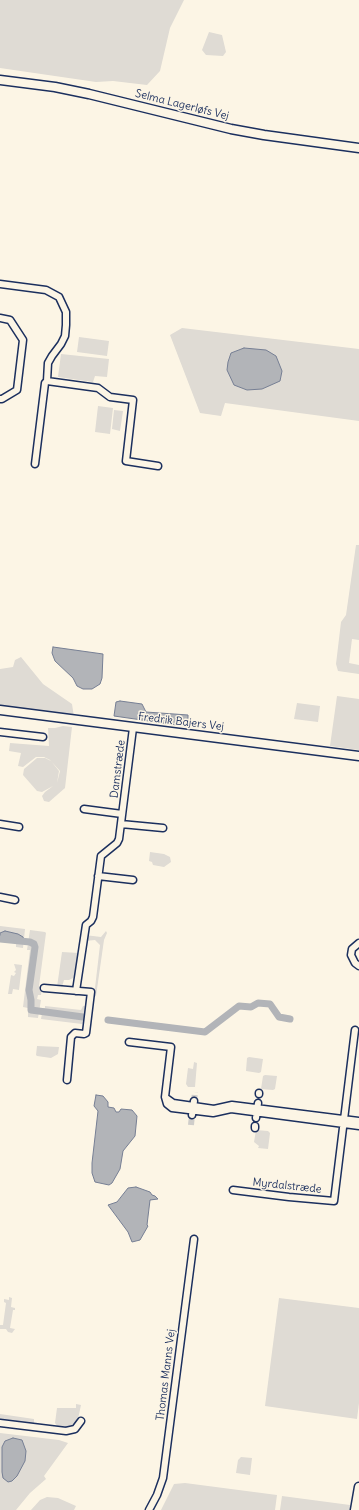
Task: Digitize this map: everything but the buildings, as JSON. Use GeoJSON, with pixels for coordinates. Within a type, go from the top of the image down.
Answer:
{"type":"FeatureCollection","features":[{"type":"Feature","properties":{"kind":"street","name":"Selma Lagerløfs Vej"},"geometry":{"type":"LineString","coordinates":[[0,80],[55,87],[89,94],[231,129],[359,148]]}},
{"type":"Feature","properties":{"kind":"street"},"geometry":{"type":"LineString","coordinates":[[0,284],[46,290],[55,294],[64,305],[67,316],[64,336],[61,344],[48,363],[47,381],[45,383],[35,464]]}},
{"type":"Feature","properties":{"kind":"street"},"geometry":{"type":"LineString","coordinates":[[0,318],[10,320],[23,340],[17,390],[0,399]]}},
{"type":"Feature","properties":{"kind":"street"},"geometry":{"type":"LineString","coordinates":[[47,381],[98,388],[110,397],[133,400],[126,461],[158,466]]}},
{"type":"Feature","properties":{"kind":"street","name":"Fredrik Bajers Vej"},"geometry":{"type":"LineString","coordinates":[[0,710],[359,756]]}},
{"type":"Feature","properties":{"kind":"street","name":"Damstræde"},"geometry":{"type":"LineString","coordinates":[[76,991],[86,925],[91,922],[93,917],[101,856],[117,843],[119,839],[133,728]]}},
{"type":"Feature","properties":{"kind":"street"},"geometry":{"type":"LineString","coordinates":[[0,732],[43,738]]}},
{"type":"Feature","properties":{"kind":"street","name":"Damstræde"},"geometry":{"type":"LineString","coordinates":[[84,809],[122,814]]}},
{"type":"Feature","properties":{"kind":"street"},"geometry":{"type":"LineString","coordinates":[[0,824],[19,827]]}},
{"type":"Feature","properties":{"kind":"street"},"geometry":{"type":"LineString","coordinates":[[121,824],[162,828]]}},
{"type":"Feature","properties":{"kind":"street"},"geometry":{"type":"LineString","coordinates":[[98,876],[133,880]]}},
{"type":"Feature","properties":{"kind":"street"},"geometry":{"type":"LineString","coordinates":[[0,897],[15,900]]}},
{"type":"Feature","properties":{"kind":"street"},"geometry":{"type":"LineString","coordinates":[[359,943],[352,949],[351,955],[355,963],[359,966]]}},
{"type":"Feature","properties":{"kind":"street"},"geometry":{"type":"LineString","coordinates":[[44,988],[65,988],[76,991],[91,992],[86,1033],[75,1033],[71,1037],[67,1080]]}},
{"type":"Feature","properties":{"kind":"street","name":"Myrdalstræde"},"geometry":{"type":"LineString","coordinates":[[233,1190],[334,1201],[355,1030]]}},
{"type":"Feature","properties":{"kind":"street"},"geometry":{"type":"LineString","coordinates":[[129,1042],[170,1047],[165,1097],[170,1102],[193,1108],[214,1109],[232,1105],[344,1122],[359,1126]]}},
{"type":"Feature","properties":{"kind":"street"},"geometry":{"type":"LineString","coordinates":[[344,1122],[359,1121]]}},
{"type":"Feature","properties":{"kind":"street","name":"Thomas Manns Vej"},"geometry":{"type":"LineString","coordinates":[[149,1510],[157,1495],[163,1478],[194,1239]]}},
{"type":"Feature","properties":{"kind":"street"},"geometry":{"type":"LineString","coordinates":[[0,1423],[66,1431],[75,1429],[81,1422]]}},
{"type":"Feature","properties":{"kind":"street"},"geometry":{"type":"LineString","coordinates":[[355,1510],[359,1487]]}},
{"type":"Feature","properties":{"kind":"shaded area"},"geometry":{"type":"Polygon","coordinates":[[[0,0],[184,0],[170,28],[160,71],[147,85],[113,81],[96,82],[0,68],[0,0]]]}},
{"type":"Feature","properties":{"kind":"shaded area"},"geometry":{"type":"Polygon","coordinates":[[[209,32],[222,35],[226,52],[223,56],[206,55],[202,50],[209,32]]]}},
{"type":"Feature","properties":{"kind":"shaded area"},"geometry":{"type":"Polygon","coordinates":[[[182,328],[359,349],[359,421],[225,403],[221,416],[200,413],[170,335],[182,328]]]}},
{"type":"Feature","properties":{"kind":"shaded area"},"geometry":{"type":"Polygon","coordinates":[[[79,337],[109,341],[107,356],[77,352],[79,337]]]}},
{"type":"Feature","properties":{"kind":"shaded area"},"geometry":{"type":"Polygon","coordinates":[[[244,348],[266,350],[276,356],[282,371],[280,381],[262,389],[247,390],[234,385],[227,370],[228,362],[231,353],[244,348]]]}},
{"type":"Feature","properties":{"kind":"shaded area"},"geometry":{"type":"Polygon","coordinates":[[[61,354],[109,359],[107,377],[95,376],[93,382],[58,377],[61,354]]]}},
{"type":"Feature","properties":{"kind":"shaded area"},"geometry":{"type":"Polygon","coordinates":[[[98,406],[113,408],[110,434],[95,432],[98,406]]]}},
{"type":"Feature","properties":{"kind":"shaded area"},"geometry":{"type":"Polygon","coordinates":[[[114,410],[123,411],[120,431],[112,429],[114,410]]]}},
{"type":"Feature","properties":{"kind":"shaded area"},"geometry":{"type":"Polygon","coordinates":[[[356,545],[359,545],[359,640],[352,639],[349,663],[359,665],[359,674],[338,671],[336,664],[341,622],[346,615],[356,545]]]}},
{"type":"Feature","properties":{"kind":"shaded area"},"geometry":{"type":"Polygon","coordinates":[[[53,647],[103,654],[102,678],[100,684],[92,689],[83,689],[77,686],[73,678],[55,661],[52,653],[53,647]]]}},
{"type":"Feature","properties":{"kind":"shaded area"},"geometry":{"type":"Polygon","coordinates":[[[21,657],[43,684],[72,704],[74,717],[0,707],[0,669],[13,667],[15,660],[21,657]]]}},
{"type":"Feature","properties":{"kind":"shaded area"},"geometry":{"type":"Polygon","coordinates":[[[337,696],[359,699],[359,750],[330,746],[337,696]]]}},
{"type":"Feature","properties":{"kind":"shaded area"},"geometry":{"type":"Polygon","coordinates":[[[120,701],[142,704],[146,712],[188,715],[188,720],[177,725],[114,716],[116,702],[120,701]]]}},
{"type":"Feature","properties":{"kind":"shaded area"},"geometry":{"type":"Polygon","coordinates":[[[297,703],[320,706],[318,722],[294,719],[297,703]]]}},
{"type":"Feature","properties":{"kind":"shaded area"},"geometry":{"type":"Polygon","coordinates":[[[63,726],[72,727],[65,788],[49,802],[44,801],[42,796],[53,786],[42,792],[37,791],[23,775],[24,769],[37,758],[45,758],[51,761],[44,757],[36,757],[23,767],[18,766],[21,753],[9,751],[10,743],[49,746],[48,728],[63,726]],[[52,762],[59,771],[57,783],[60,771],[52,762]]]}},
{"type":"Feature","properties":{"kind":"shaded area"},"geometry":{"type":"Polygon","coordinates":[[[150,852],[164,854],[170,857],[171,862],[164,867],[153,865],[152,862],[149,861],[150,852]]]}},
{"type":"Feature","properties":{"kind":"shaded area"},"geometry":{"type":"Polygon","coordinates":[[[0,926],[25,929],[23,948],[16,947],[16,941],[1,932],[0,933],[0,926]]]}},
{"type":"Feature","properties":{"kind":"shaded area"},"geometry":{"type":"Polygon","coordinates":[[[30,930],[46,933],[39,986],[42,989],[41,995],[38,995],[37,999],[41,1000],[38,1018],[28,1017],[28,1008],[23,1007],[30,950],[27,950],[30,930]]]}},
{"type":"Feature","properties":{"kind":"shaded area"},"geometry":{"type":"Polygon","coordinates":[[[5,931],[18,934],[23,937],[24,941],[0,941],[0,933],[5,931]]]}},
{"type":"Feature","properties":{"kind":"shaded area"},"geometry":{"type":"Polygon","coordinates":[[[106,931],[107,933],[104,940],[96,996],[92,998],[93,989],[95,988],[100,945],[95,940],[85,941],[85,935],[101,937],[106,931]]]}},
{"type":"Feature","properties":{"kind":"shaded area"},"geometry":{"type":"Polygon","coordinates":[[[62,952],[79,953],[78,969],[73,978],[64,980],[62,987],[57,987],[62,952]]]}},
{"type":"Feature","properties":{"kind":"shaded area"},"geometry":{"type":"Polygon","coordinates":[[[14,964],[22,965],[19,990],[13,989],[12,994],[8,994],[11,975],[14,976],[16,973],[14,972],[16,970],[14,964]]]}},
{"type":"Feature","properties":{"kind":"shaded area"},"geometry":{"type":"Polygon","coordinates":[[[86,996],[88,999],[85,1021],[82,1024],[41,1019],[43,1008],[45,1008],[45,1006],[81,1010],[83,1006],[86,1006],[86,996]]]}},
{"type":"Feature","properties":{"kind":"shaded area"},"geometry":{"type":"Polygon","coordinates":[[[37,1046],[59,1047],[58,1054],[51,1058],[37,1056],[37,1046]]]}},
{"type":"Feature","properties":{"kind":"shaded area"},"geometry":{"type":"Polygon","coordinates":[[[247,1058],[263,1059],[261,1072],[246,1071],[247,1058]]]}},
{"type":"Feature","properties":{"kind":"shaded area"},"geometry":{"type":"Polygon","coordinates":[[[194,1062],[197,1063],[195,1087],[188,1087],[186,1084],[188,1068],[193,1069],[194,1062]]]}},
{"type":"Feature","properties":{"kind":"shaded area"},"geometry":{"type":"Polygon","coordinates":[[[263,1076],[277,1076],[275,1089],[261,1089],[263,1076]]]}},
{"type":"Feature","properties":{"kind":"shaded area"},"geometry":{"type":"Polygon","coordinates":[[[96,1095],[103,1096],[108,1102],[108,1107],[114,1108],[116,1112],[119,1112],[121,1109],[132,1110],[137,1116],[135,1136],[123,1151],[120,1169],[112,1183],[109,1185],[95,1182],[92,1173],[98,1111],[94,1106],[96,1095]]]}},
{"type":"Feature","properties":{"kind":"shaded area"},"geometry":{"type":"Polygon","coordinates":[[[256,1130],[268,1131],[270,1133],[268,1149],[258,1148],[259,1146],[254,1142],[256,1130]]]}},
{"type":"Feature","properties":{"kind":"shaded area"},"geometry":{"type":"Polygon","coordinates":[[[136,1187],[150,1192],[158,1199],[150,1200],[148,1226],[140,1240],[132,1242],[128,1232],[108,1205],[117,1202],[128,1188],[136,1187]]]}},
{"type":"Feature","properties":{"kind":"shaded area"},"geometry":{"type":"Polygon","coordinates":[[[9,1297],[12,1298],[11,1307],[15,1308],[15,1310],[13,1310],[10,1328],[15,1329],[12,1333],[8,1332],[6,1329],[0,1329],[0,1325],[3,1325],[6,1303],[4,1302],[4,1299],[9,1300],[9,1297]]]}},
{"type":"Feature","properties":{"kind":"shaded area"},"geometry":{"type":"Polygon","coordinates":[[[279,1298],[359,1308],[359,1403],[357,1419],[265,1406],[279,1298]]]}},
{"type":"Feature","properties":{"kind":"shaded area"},"geometry":{"type":"Polygon","coordinates":[[[76,1404],[81,1405],[78,1419],[74,1424],[65,1428],[58,1427],[55,1423],[57,1408],[76,1408],[76,1404]]]}},
{"type":"Feature","properties":{"kind":"shaded area"},"geometry":{"type":"Polygon","coordinates":[[[0,1414],[34,1419],[34,1424],[0,1420],[0,1414]]]}},
{"type":"Feature","properties":{"kind":"shaded area"},"geometry":{"type":"Polygon","coordinates":[[[0,1433],[59,1440],[68,1443],[44,1476],[46,1479],[30,1493],[16,1510],[0,1510],[0,1433]]]}},
{"type":"Feature","properties":{"kind":"shaded area"},"geometry":{"type":"Polygon","coordinates":[[[13,1438],[22,1440],[26,1451],[25,1461],[17,1476],[12,1481],[8,1482],[3,1478],[2,1447],[5,1441],[13,1438]]]}},
{"type":"Feature","properties":{"kind":"shaded area"},"geometry":{"type":"Polygon","coordinates":[[[241,1457],[252,1458],[250,1475],[236,1473],[238,1460],[241,1457]]]}},
{"type":"Feature","properties":{"kind":"shaded area"},"geometry":{"type":"Polygon","coordinates":[[[185,1483],[277,1495],[275,1510],[161,1510],[174,1484],[185,1483]]]}},
{"type":"Feature","properties":{"kind":"shaded area"},"geometry":{"type":"Polygon","coordinates":[[[282,1496],[350,1505],[350,1510],[280,1510],[282,1496]]]}},
{"type":"Feature","properties":{"kind":"shaded area"},"geometry":{"type":"Polygon","coordinates":[[[47,1497],[58,1498],[76,1506],[74,1510],[31,1510],[40,1500],[47,1497]]]}},
{"type":"Feature","properties":{"kind":"waterway"},"geometry":{"type":"LineString","coordinates":[[0,939],[30,942],[34,944],[35,947],[29,990],[31,1010],[83,1017]]}},
{"type":"Feature","properties":{"kind":"waterway"},"geometry":{"type":"LineString","coordinates":[[108,1020],[205,1032],[239,1006],[251,1007],[258,1003],[270,1004],[279,1017],[290,1019]]}},
{"type":"Feature","properties":{"kind":"tunnel"},"geometry":{"type":"LineString","coordinates":[[194,1101],[195,1092]]}},
{"type":"Feature","properties":{"kind":"tunnel"},"geometry":{"type":"LineString","coordinates":[[191,1125],[192,1115]]}}]}
